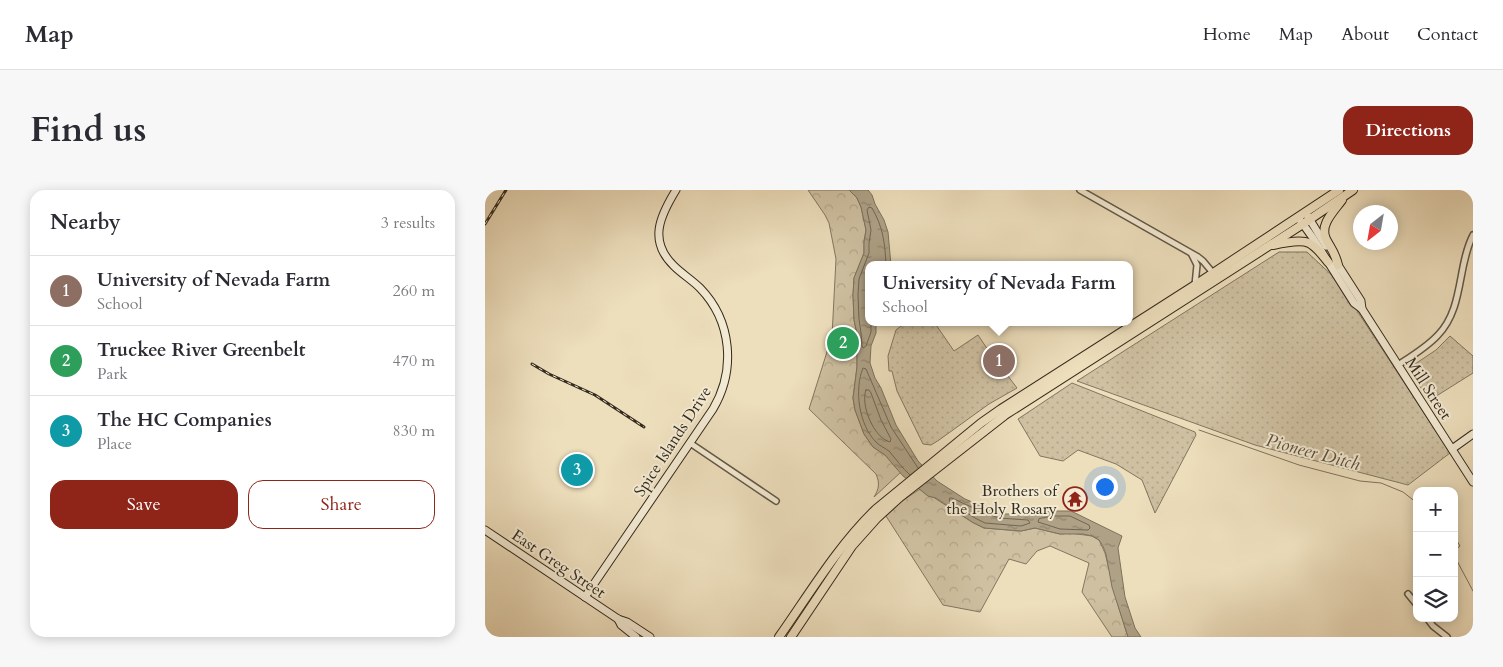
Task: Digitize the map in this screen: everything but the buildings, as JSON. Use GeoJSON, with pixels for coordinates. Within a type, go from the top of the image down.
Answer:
{"type":"FeatureCollection","features":[{"type":"Feature","properties":{"kind":"main road","name":"Spice Islands Drive"},"geometry":{"type":"LineString","coordinates":[[585,597],[711,411],[720,395],[727,374],[728,351],[719,315],[711,301],[697,284],[673,266],[661,246],[659,230],[661,215],[676,190]]}},
{"type":"Feature","properties":{"kind":"main road"},"geometry":{"type":"LineString","coordinates":[[1306,219],[1339,190]]}},
{"type":"Feature","properties":{"kind":"main road"},"geometry":{"type":"LineString","coordinates":[[1027,396],[1267,247],[1306,219],[1351,192]]}},
{"type":"Feature","properties":{"kind":"main road"},"geometry":{"type":"LineString","coordinates":[[1338,264],[1335,254],[1326,239],[1324,229],[1328,219],[1351,192]]}},
{"type":"Feature","properties":{"kind":"main road"},"geometry":{"type":"LineString","coordinates":[[1133,326],[1297,217],[1306,219]]}},
{"type":"Feature","properties":{"kind":"main road","name":"Mill Street"},"geometry":{"type":"LineString","coordinates":[[1306,219],[1354,304],[1363,309]]}},
{"type":"Feature","properties":{"kind":"main road","name":"Mill Street"},"geometry":{"type":"LineString","coordinates":[[1306,219],[1338,264],[1361,301],[1363,309],[1473,482]]}},
{"type":"Feature","properties":{"kind":"main road"},"geometry":{"type":"LineString","coordinates":[[1267,247],[1291,242],[1307,242],[1329,262]]}},
{"type":"Feature","properties":{"kind":"main road"},"geometry":{"type":"LineString","coordinates":[[779,637],[824,571],[850,537],[876,509],[992,425],[1027,396],[1133,326]]}},
{"type":"Feature","properties":{"kind":"main road"},"geometry":{"type":"LineString","coordinates":[[1452,449],[1473,434]]}},
{"type":"Feature","properties":{"kind":"main road"},"geometry":{"type":"LineString","coordinates":[[791,637],[856,541],[903,490]]}},
{"type":"Feature","properties":{"kind":"main road","name":"East Greg Street"},"geometry":{"type":"LineString","coordinates":[[485,530],[618,619],[627,622],[650,637]]}},
{"type":"Feature","properties":{"kind":"main road","name":"East Greg Street"},"geometry":{"type":"LineString","coordinates":[[618,619],[621,625],[636,637]]}},
{"type":"Feature","properties":{"kind":"street"},"geometry":{"type":"LineString","coordinates":[[1080,190],[1201,259],[1213,273]]}},
{"type":"Feature","properties":{"kind":"street"},"geometry":{"type":"LineString","coordinates":[[1398,365],[1431,342],[1448,322],[1455,306],[1466,252],[1473,235]]}},
{"type":"Feature","properties":{"kind":"street"},"geometry":{"type":"LineString","coordinates":[[1189,253],[1197,265],[1195,285]]}},
{"type":"Feature","properties":{"kind":"street"},"geometry":{"type":"LineString","coordinates":[[690,443],[776,501]]}},
{"type":"Feature","properties":{"kind":"street"},"geometry":{"type":"LineString","coordinates":[[1408,594],[1413,600]]}},
{"type":"Feature","properties":{"kind":"street"},"geometry":{"type":"LineString","coordinates":[[1430,622],[1447,637]]}},
{"type":"Feature","properties":{"kind":"green space"},"geometry":{"type":"Polygon","coordinates":[[[808,190],[849,190],[857,198],[861,207],[866,230],[864,253],[854,278],[853,295],[854,320],[857,334],[857,367],[853,398],[855,410],[864,434],[873,447],[885,455],[901,472],[874,497],[878,486],[876,474],[809,409],[832,336],[836,259],[829,223],[808,190]]]}},
{"type":"Feature","properties":{"kind":"green space"},"geometry":{"type":"Polygon","coordinates":[[[1279,252],[1307,252],[1337,280],[1450,453],[1408,485],[1255,445],[1077,381],[1279,252]]]}},
{"type":"Feature","properties":{"kind":"green space"},"geometry":{"type":"Polygon","coordinates":[[[901,326],[937,326],[954,351],[978,335],[1017,388],[989,404],[931,445],[923,444],[897,391],[892,371],[889,371],[888,356],[896,330],[901,326]]]}},
{"type":"Feature","properties":{"kind":"green space"},"geometry":{"type":"Polygon","coordinates":[[[1450,336],[1473,356],[1473,373],[1430,400],[1415,378],[1413,368],[1415,364],[1436,350],[1450,336]]]}},
{"type":"Feature","properties":{"kind":"green space"},"geometry":{"type":"Polygon","coordinates":[[[1072,383],[1195,432],[1196,435],[1155,513],[1142,480],[1116,464],[1078,450],[1063,461],[1040,456],[1018,419],[1072,383]]]}},
{"type":"Feature","properties":{"kind":"green space"},"geometry":{"type":"Polygon","coordinates":[[[920,489],[928,496],[933,497],[984,528],[1021,531],[1035,528],[1060,534],[1070,533],[1092,536],[1099,540],[1105,553],[1128,637],[1112,637],[1082,592],[1089,563],[1050,546],[1037,551],[1026,564],[1009,559],[980,612],[943,605],[886,516],[902,501],[920,489]]]}},
{"type":"Feature","properties":{"kind":"water"},"geometry":{"type":"Polygon","coordinates":[[[849,190],[868,190],[872,195],[888,232],[891,261],[865,261],[865,326],[876,326],[876,333],[871,346],[870,363],[896,425],[918,461],[937,481],[965,499],[1001,514],[1037,514],[1053,511],[1071,511],[1122,536],[1118,548],[1125,597],[1135,628],[1141,637],[1128,637],[1112,587],[1106,554],[1099,540],[1083,534],[1060,534],[1035,528],[1021,531],[984,528],[936,498],[928,496],[903,476],[885,455],[873,447],[864,434],[855,410],[853,398],[857,367],[857,334],[854,320],[853,295],[854,278],[864,253],[866,230],[857,198],[849,190]]]}},
{"type":"Feature","properties":{"kind":"waterway","name":"Pioneer Ditch"},"geometry":{"type":"LineString","coordinates":[[1199,430],[1299,465],[1360,481],[1381,483],[1403,492],[1413,500]]}},
{"type":"Feature","properties":{"kind":"waterway","name":"Pioneer Ditch"},"geometry":{"type":"LineString","coordinates":[[1458,543],[1460,546],[1458,548]]}},
{"type":"Feature","properties":{"kind":"waterway","name":"Pioneer Ditch"},"geometry":{"type":"LineString","coordinates":[[1458,563],[1473,591]]}},
{"type":"Feature","properties":{"kind":"railway"},"geometry":{"type":"LineString","coordinates":[[485,224],[506,190]]}},
{"type":"Feature","properties":{"kind":"railway"},"geometry":{"type":"LineString","coordinates":[[532,364],[595,395],[644,427]]}},
{"type":"Feature","properties":{"kind":"place","name":"Truckee River Greenbelt"},"geometry":{"type":"Point","coordinates":[843,343]}},
{"type":"Feature","properties":{"kind":"place","name":"University of Nevada Farm"},"geometry":{"type":"Point","coordinates":[999,361]}},
{"type":"Feature","properties":{"kind":"place","name":"The HC Companies"},"geometry":{"type":"Point","coordinates":[577,470]}},
{"type":"Feature","properties":{"kind":"place","name":"Brothers of the Holy Rosary"},"geometry":{"type":"Point","coordinates":[1075,499]}}]}
